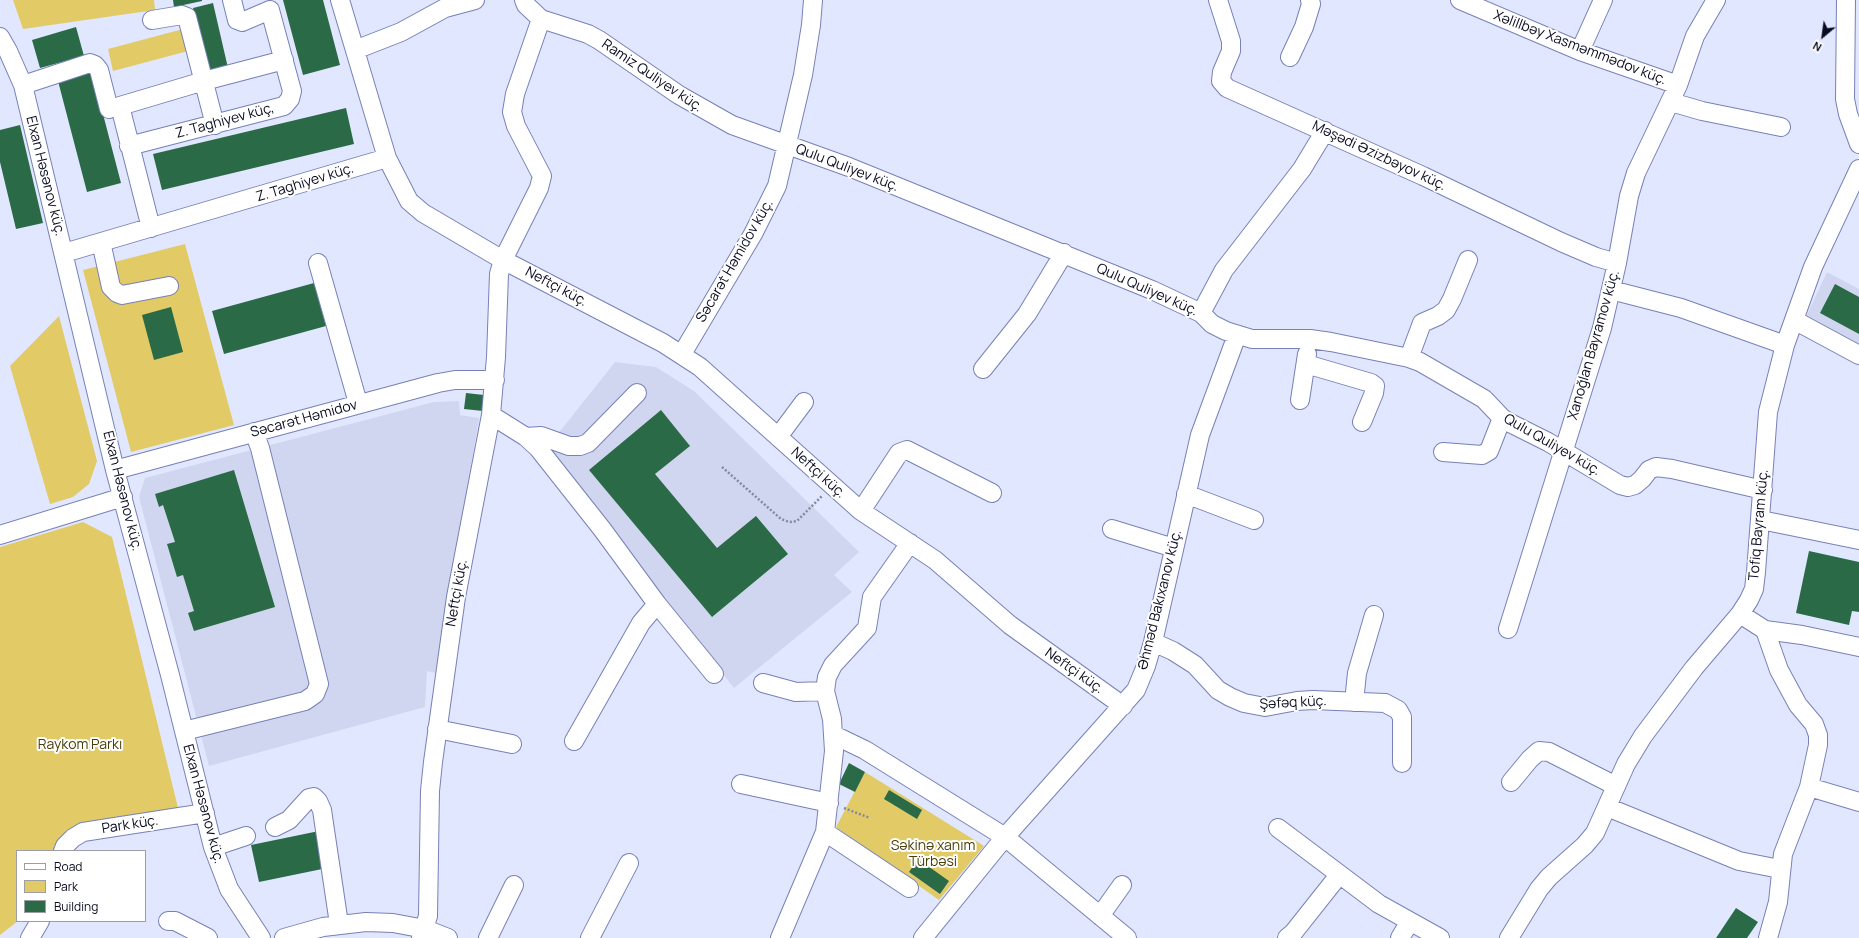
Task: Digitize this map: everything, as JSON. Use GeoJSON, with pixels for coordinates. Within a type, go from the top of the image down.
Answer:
{"type":"FeatureCollection","features":[{"type":"Feature","properties":{"kind":"street","name":"Z. Taghiyev küç,"},"geometry":{"type":"LineString","coordinates":[[129,146],[284,106],[290,99],[292,91],[270,5],[242,22],[237,20],[232,0]]}},
{"type":"Feature","properties":{"kind":"street"},"geometry":{"type":"LineString","coordinates":[[340,0],[387,158]]}},
{"type":"Feature","properties":{"kind":"street"},"geometry":{"type":"LineString","coordinates":[[355,50],[401,32],[444,8],[475,0]]}},
{"type":"Feature","properties":{"kind":"street","name":"Ramiz Quliyev küç."},"geometry":{"type":"LineString","coordinates":[[524,0],[530,9],[541,19],[582,32],[599,40],[679,95],[732,125],[786,144]]}},
{"type":"Feature","properties":{"kind":"street","name":"Səcarət Həmidov küç."},"geometry":{"type":"LineString","coordinates":[[682,354],[766,211],[782,169],[786,144],[803,75],[811,25],[813,0]]}},
{"type":"Feature","properties":{"kind":"street","name":"Məşədi Əzizbəyov küç."},"geometry":{"type":"LineString","coordinates":[[1218,0],[1231,41],[1231,51],[1222,72],[1221,81],[1227,88],[1423,176],[1561,242],[1596,257],[1617,263]]}},
{"type":"Feature","properties":{"kind":"street"},"geometry":{"type":"LineString","coordinates":[[1290,57],[1304,27],[1310,0]]}},
{"type":"Feature","properties":{"kind":"street","name":"Xəlillbəy Xasməmmədov küç."},"geometry":{"type":"LineString","coordinates":[[1460,0],[1580,51],[1678,85]]}},
{"type":"Feature","properties":{"kind":"street"},"geometry":{"type":"LineString","coordinates":[[1580,51],[1603,0]]}},
{"type":"Feature","properties":{"kind":"street","name":"Xanoğlan Bayramov küç."},"geometry":{"type":"LineString","coordinates":[[1508,629],[1564,451],[1591,359],[1602,328],[1617,263],[1629,196],[1636,173],[1671,102],[1695,36],[1716,0]]}},
{"type":"Feature","properties":{"kind":"street"},"geometry":{"type":"LineString","coordinates":[[1846,0],[1845,98],[1848,114],[1859,144]]}},
{"type":"Feature","properties":{"kind":"street"},"geometry":{"type":"LineString","coordinates":[[152,20],[182,15],[187,17],[215,125]]}},
{"type":"Feature","properties":{"kind":"street"},"geometry":{"type":"LineString","coordinates":[[503,260],[539,188],[542,176],[516,126],[512,112],[515,94],[541,19]]}},
{"type":"Feature","properties":{"kind":"street","name":"Elxan Həsənov küç."},"geometry":{"type":"LineString","coordinates":[[0,37],[23,85],[115,470],[213,847],[229,889],[261,938]]}},
{"type":"Feature","properties":{"kind":"street"},"geometry":{"type":"LineString","coordinates":[[151,228],[120,106],[204,81],[284,60]]}},
{"type":"Feature","properties":{"kind":"street"},"geometry":{"type":"LineString","coordinates":[[23,85],[90,63],[96,65],[99,70],[109,109]]}},
{"type":"Feature","properties":{"kind":"street"},"geometry":{"type":"LineString","coordinates":[[1671,102],[1702,111],[1780,127]]}},
{"type":"Feature","properties":{"kind":"street"},"geometry":{"type":"LineString","coordinates":[[1201,313],[1224,270],[1302,169],[1325,131]]}},
{"type":"Feature","properties":{"kind":"street","name":"Qulu Quliyev küç."},"geometry":{"type":"LineString","coordinates":[[786,144],[849,167],[1064,253],[1181,302],[1201,313],[1212,324],[1237,335],[1258,339],[1310,339],[1358,346],[1420,362],[1484,399],[1502,418],[1521,430],[1564,451],[1620,485],[1628,488],[1635,485],[1642,479],[1648,470],[1656,467],[1672,469],[1763,490]]}},
{"type":"Feature","properties":{"kind":"street","name":"Neftçi küç."},"geometry":{"type":"LineString","coordinates":[[387,158],[410,201],[423,213],[503,260],[682,354],[700,367],[861,511],[935,560],[1010,625],[1123,706]]}},
{"type":"Feature","properties":{"kind":"street","name":"Z. Taghiyev küç."},"geometry":{"type":"LineString","coordinates":[[64,252],[151,228],[387,158]]}},
{"type":"Feature","properties":{"kind":"street","name":"Tofiq Bayram küç."},"geometry":{"type":"LineString","coordinates":[[1508,938],[1544,883],[1586,845],[1595,833],[1608,807],[1616,786],[1643,736],[1694,668],[1740,614],[1754,589],[1761,520],[1768,412],[1785,345],[1813,267],[1859,169]]}},
{"type":"Feature","properties":{"kind":"street"},"geometry":{"type":"LineString","coordinates":[[101,242],[111,287],[117,293],[122,295],[169,286]]}},
{"type":"Feature","properties":{"kind":"street"},"geometry":{"type":"LineString","coordinates":[[983,370],[1027,314],[1064,253]]}},
{"type":"Feature","properties":{"kind":"street","name":"Neftçi küç."},"geometry":{"type":"LineString","coordinates":[[423,933],[428,916],[430,791],[437,729],[456,597],[491,415],[495,380],[497,291],[499,274],[503,260]]}},
{"type":"Feature","properties":{"kind":"street"},"geometry":{"type":"LineString","coordinates":[[1409,358],[1422,323],[1438,316],[1446,310],[1452,300],[1468,260]]}},
{"type":"Feature","properties":{"kind":"street"},"geometry":{"type":"LineString","coordinates":[[318,263],[358,403]]}},
{"type":"Feature","properties":{"kind":"street"},"geometry":{"type":"LineString","coordinates":[[1611,290],[1681,308],[1785,345]]}},
{"type":"Feature","properties":{"kind":"street"},"geometry":{"type":"LineString","coordinates":[[1794,320],[1859,355]]}},
{"type":"Feature","properties":{"kind":"street","name":"Əhməd Bakıxanov küç."},"geometry":{"type":"LineString","coordinates":[[923,938],[1005,837],[1136,690],[1146,666],[1153,642],[1200,435],[1237,335]]}},
{"type":"Feature","properties":{"kind":"street"},"geometry":{"type":"LineString","coordinates":[[1300,400],[1310,339]]}},
{"type":"Feature","properties":{"kind":"street"},"geometry":{"type":"LineString","coordinates":[[1306,364],[1371,383],[1375,386],[1374,393],[1362,422]]}},
{"type":"Feature","properties":{"kind":"street","name":"Səcarət Həmidov"},"geometry":{"type":"LineString","coordinates":[[115,470],[358,403],[455,380],[495,380]]}},
{"type":"Feature","properties":{"kind":"street"},"geometry":{"type":"LineString","coordinates":[[526,437],[541,436],[569,446],[580,446],[588,443],[638,393]]}},
{"type":"Feature","properties":{"kind":"street"},"geometry":{"type":"LineString","coordinates":[[778,437],[804,402]]}},
{"type":"Feature","properties":{"kind":"street"},"geometry":{"type":"LineString","coordinates":[[491,415],[526,437],[538,448],[602,529],[657,604],[714,674]]}},
{"type":"Feature","properties":{"kind":"street"},"geometry":{"type":"LineString","coordinates":[[1443,452],[1482,455],[1490,451],[1502,418]]}},
{"type":"Feature","properties":{"kind":"street"},"geometry":{"type":"LineString","coordinates":[[184,731],[305,701],[315,694],[319,684],[260,448],[254,432]]}},
{"type":"Feature","properties":{"kind":"street"},"geometry":{"type":"LineString","coordinates":[[861,511],[898,453],[907,450],[992,492]]}},
{"type":"Feature","properties":{"kind":"street"},"geometry":{"type":"LineString","coordinates":[[1186,494],[1254,520]]}},
{"type":"Feature","properties":{"kind":"street"},"geometry":{"type":"LineString","coordinates":[[0,535],[123,497]]}},
{"type":"Feature","properties":{"kind":"street"},"geometry":{"type":"LineString","coordinates":[[1761,520],[1859,540]]}},
{"type":"Feature","properties":{"kind":"street"},"geometry":{"type":"LineString","coordinates":[[1112,529],[1174,548]]}},
{"type":"Feature","properties":{"kind":"street"},"geometry":{"type":"LineString","coordinates":[[780,938],[825,832],[834,751],[834,735],[825,691],[827,677],[833,665],[867,628],[872,597],[910,543]]}},
{"type":"Feature","properties":{"kind":"street"},"geometry":{"type":"LineString","coordinates":[[574,741],[641,623],[657,604]]}},
{"type":"Feature","properties":{"kind":"street"},"geometry":{"type":"LineString","coordinates":[[1740,614],[1765,630],[1859,647]]}},
{"type":"Feature","properties":{"kind":"street"},"geometry":{"type":"LineString","coordinates":[[1354,702],[1357,673],[1374,615]]}},
{"type":"Feature","properties":{"kind":"street"},"geometry":{"type":"LineString","coordinates":[[1765,630],[1779,670],[1798,705],[1814,724],[1818,735],[1818,745],[1808,787],[1786,841],[1780,869],[1778,902],[1768,938]]}},
{"type":"Feature","properties":{"kind":"street","name":"Şəfəq küç."},"geometry":{"type":"LineString","coordinates":[[1153,642],[1173,651],[1195,665],[1218,690],[1244,703],[1265,707],[1297,701],[1313,700],[1385,703],[1398,710],[1402,718],[1402,763]]}},
{"type":"Feature","properties":{"kind":"street"},"geometry":{"type":"LineString","coordinates":[[763,683],[796,692],[825,691]]}},
{"type":"Feature","properties":{"kind":"street"},"geometry":{"type":"LineString","coordinates":[[437,729],[512,744]]}},
{"type":"Feature","properties":{"kind":"street"},"geometry":{"type":"LineString","coordinates":[[834,735],[865,750],[1005,837],[1127,938]]}},
{"type":"Feature","properties":{"kind":"street"},"geometry":{"type":"LineString","coordinates":[[1511,782],[1530,759],[1539,751],[1549,752],[1616,786]]}},
{"type":"Feature","properties":{"kind":"street"},"geometry":{"type":"LineString","coordinates":[[741,784],[828,802]]}},
{"type":"Feature","properties":{"kind":"street"},"geometry":{"type":"LineString","coordinates":[[1808,787],[1859,802]]}},
{"type":"Feature","properties":{"kind":"street"},"geometry":{"type":"LineString","coordinates":[[275,827],[289,820],[309,798],[314,797],[318,801],[322,810],[339,924]]}},
{"type":"Feature","properties":{"kind":"street"},"geometry":{"type":"LineString","coordinates":[[1608,807],[1739,861],[1780,869]]}},
{"type":"Feature","properties":{"kind":"street","name":"Park küç."},"geometry":{"type":"LineString","coordinates":[[63,850],[65,846],[73,838],[83,832],[205,814]]}},
{"type":"Feature","properties":{"kind":"street"},"geometry":{"type":"LineString","coordinates":[[1278,828],[1379,904],[1440,938]]}},
{"type":"Feature","properties":{"kind":"street"},"geometry":{"type":"LineString","coordinates":[[825,832],[910,888]]}},
{"type":"Feature","properties":{"kind":"street"},"geometry":{"type":"LineString","coordinates":[[213,847],[246,836]]}},
{"type":"Feature","properties":{"kind":"street"},"geometry":{"type":"LineString","coordinates":[[590,938],[629,863]]}},
{"type":"Feature","properties":{"kind":"street"},"geometry":{"type":"LineString","coordinates":[[1287,938],[1293,933],[1340,875]]}},
{"type":"Feature","properties":{"kind":"street"},"geometry":{"type":"LineString","coordinates":[[488,938],[514,885]]}},
{"type":"Feature","properties":{"kind":"street"},"geometry":{"type":"LineString","coordinates":[[1100,916],[1122,886]]}},
{"type":"Feature","properties":{"kind":"street"},"geometry":{"type":"LineString","coordinates":[[168,920],[175,921],[208,938]]}},
{"type":"Feature","properties":{"kind":"street"},"geometry":{"type":"LineString","coordinates":[[30,938],[39,922]]}},
{"type":"Feature","properties":{"kind":"street"},"geometry":{"type":"LineString","coordinates":[[1400,938],[1409,922]]}},
{"type":"Feature","properties":{"kind":"street"},"geometry":{"type":"LineString","coordinates":[[284,938],[339,924],[393,923],[423,933],[448,938]]}},
{"type":"Feature","properties":{"kind":"path"},"geometry":{"type":"LineString","coordinates":[[722,467],[781,519],[789,522],[797,521],[832,486]]}},
{"type":"Feature","properties":{"kind":"path"},"geometry":{"type":"LineString","coordinates":[[828,802],[870,818]]}},
{"type":"Feature","properties":{"kind":"shaded area"},"geometry":{"type":"Polygon","coordinates":[[[1827,272],[1859,289],[1859,348],[1805,319],[1827,272]]]}},
{"type":"Feature","properties":{"kind":"shaded area"},"geometry":{"type":"Polygon","coordinates":[[[615,362],[656,367],[694,391],[859,552],[834,575],[852,592],[734,688],[546,449],[615,362]]]}},
{"type":"Feature","properties":{"kind":"shaded area"},"geometry":{"type":"Polygon","coordinates":[[[459,401],[460,415],[479,418],[436,673],[427,671],[425,707],[209,766],[139,497],[145,478],[434,402],[459,401]]]}},
{"type":"Feature","properties":{"kind":"green space"},"geometry":{"type":"Polygon","coordinates":[[[13,0],[154,0],[155,10],[23,29],[13,0]]]}},
{"type":"Feature","properties":{"kind":"green space"},"geometry":{"type":"Polygon","coordinates":[[[183,29],[188,51],[113,71],[108,49],[183,29]]]}},
{"type":"Feature","properties":{"kind":"green space"},"geometry":{"type":"Polygon","coordinates":[[[185,244],[234,425],[131,452],[83,270],[185,244]]]}},
{"type":"Feature","properties":{"kind":"green space"},"geometry":{"type":"Polygon","coordinates":[[[59,316],[97,461],[89,484],[73,497],[50,504],[10,366],[59,316]]]}},
{"type":"Feature","properties":{"kind":"green space","name":"Raykom Parkı"},"geometry":{"type":"Polygon","coordinates":[[[83,522],[112,537],[179,812],[88,825],[67,830],[57,842],[57,850],[16,850],[17,922],[0,935],[0,547],[83,522]]]}},
{"type":"Feature","properties":{"kind":"green space","name":"Səkinə xanım Türbəsi"},"geometry":{"type":"Polygon","coordinates":[[[865,772],[984,846],[939,900],[836,827],[865,772]]]}},
{"type":"Feature","properties":{"kind":"building"},"geometry":{"type":"Polygon","coordinates":[[[173,0],[202,0],[202,1],[174,7],[173,0]]]}},
{"type":"Feature","properties":{"kind":"building"},"geometry":{"type":"Polygon","coordinates":[[[283,0],[323,0],[340,65],[303,75],[283,0]]]}},
{"type":"Feature","properties":{"kind":"building"},"geometry":{"type":"Polygon","coordinates":[[[213,3],[228,68],[208,72],[193,8],[213,3]]]}},
{"type":"Feature","properties":{"kind":"building"},"geometry":{"type":"Polygon","coordinates":[[[76,27],[84,56],[40,68],[32,40],[76,27]]]}},
{"type":"Feature","properties":{"kind":"building"},"geometry":{"type":"Polygon","coordinates":[[[92,72],[121,183],[87,192],[58,81],[92,72]]]}},
{"type":"Feature","properties":{"kind":"building"},"geometry":{"type":"Polygon","coordinates":[[[346,108],[354,144],[162,190],[153,154],[346,108]]]}},
{"type":"Feature","properties":{"kind":"building"},"geometry":{"type":"Polygon","coordinates":[[[20,125],[43,223],[16,229],[0,162],[0,130],[20,125]]]}},
{"type":"Feature","properties":{"kind":"building"},"geometry":{"type":"Polygon","coordinates":[[[314,283],[326,326],[224,354],[212,311],[314,283]]]}},
{"type":"Feature","properties":{"kind":"building"},"geometry":{"type":"Polygon","coordinates":[[[1835,284],[1859,297],[1859,334],[1820,313],[1835,284]]]}},
{"type":"Feature","properties":{"kind":"building"},"geometry":{"type":"Polygon","coordinates":[[[171,307],[183,352],[154,360],[142,315],[171,307]]]}},
{"type":"Feature","properties":{"kind":"building"},"geometry":{"type":"Polygon","coordinates":[[[466,393],[484,395],[483,411],[464,409],[466,393]]]}},
{"type":"Feature","properties":{"kind":"building"},"geometry":{"type":"Polygon","coordinates":[[[661,410],[690,446],[655,474],[717,548],[756,516],[788,554],[712,617],[589,470],[661,410]]]}},
{"type":"Feature","properties":{"kind":"building"},"geometry":{"type":"Polygon","coordinates":[[[234,470],[275,607],[194,631],[188,613],[194,611],[183,575],[177,577],[167,544],[175,542],[163,505],[159,507],[155,494],[234,470]]]}},
{"type":"Feature","properties":{"kind":"building"},"geometry":{"type":"Polygon","coordinates":[[[1809,551],[1859,562],[1859,612],[1852,611],[1849,625],[1796,613],[1809,551]]]}},
{"type":"Feature","properties":{"kind":"building"},"geometry":{"type":"Polygon","coordinates":[[[849,763],[865,772],[855,792],[839,784],[849,763]]]}},
{"type":"Feature","properties":{"kind":"building"},"geometry":{"type":"Polygon","coordinates":[[[889,790],[922,810],[917,819],[884,799],[889,790]]]}},
{"type":"Feature","properties":{"kind":"building"},"geometry":{"type":"Polygon","coordinates":[[[319,831],[327,868],[259,882],[251,845],[319,831]]]}},
{"type":"Feature","properties":{"kind":"building"},"geometry":{"type":"Polygon","coordinates":[[[918,859],[949,881],[940,894],[909,872],[918,859]]]}},
{"type":"Feature","properties":{"kind":"building"},"geometry":{"type":"Polygon","coordinates":[[[1736,908],[1758,922],[1747,938],[1716,938],[1736,908]]]}}]}
